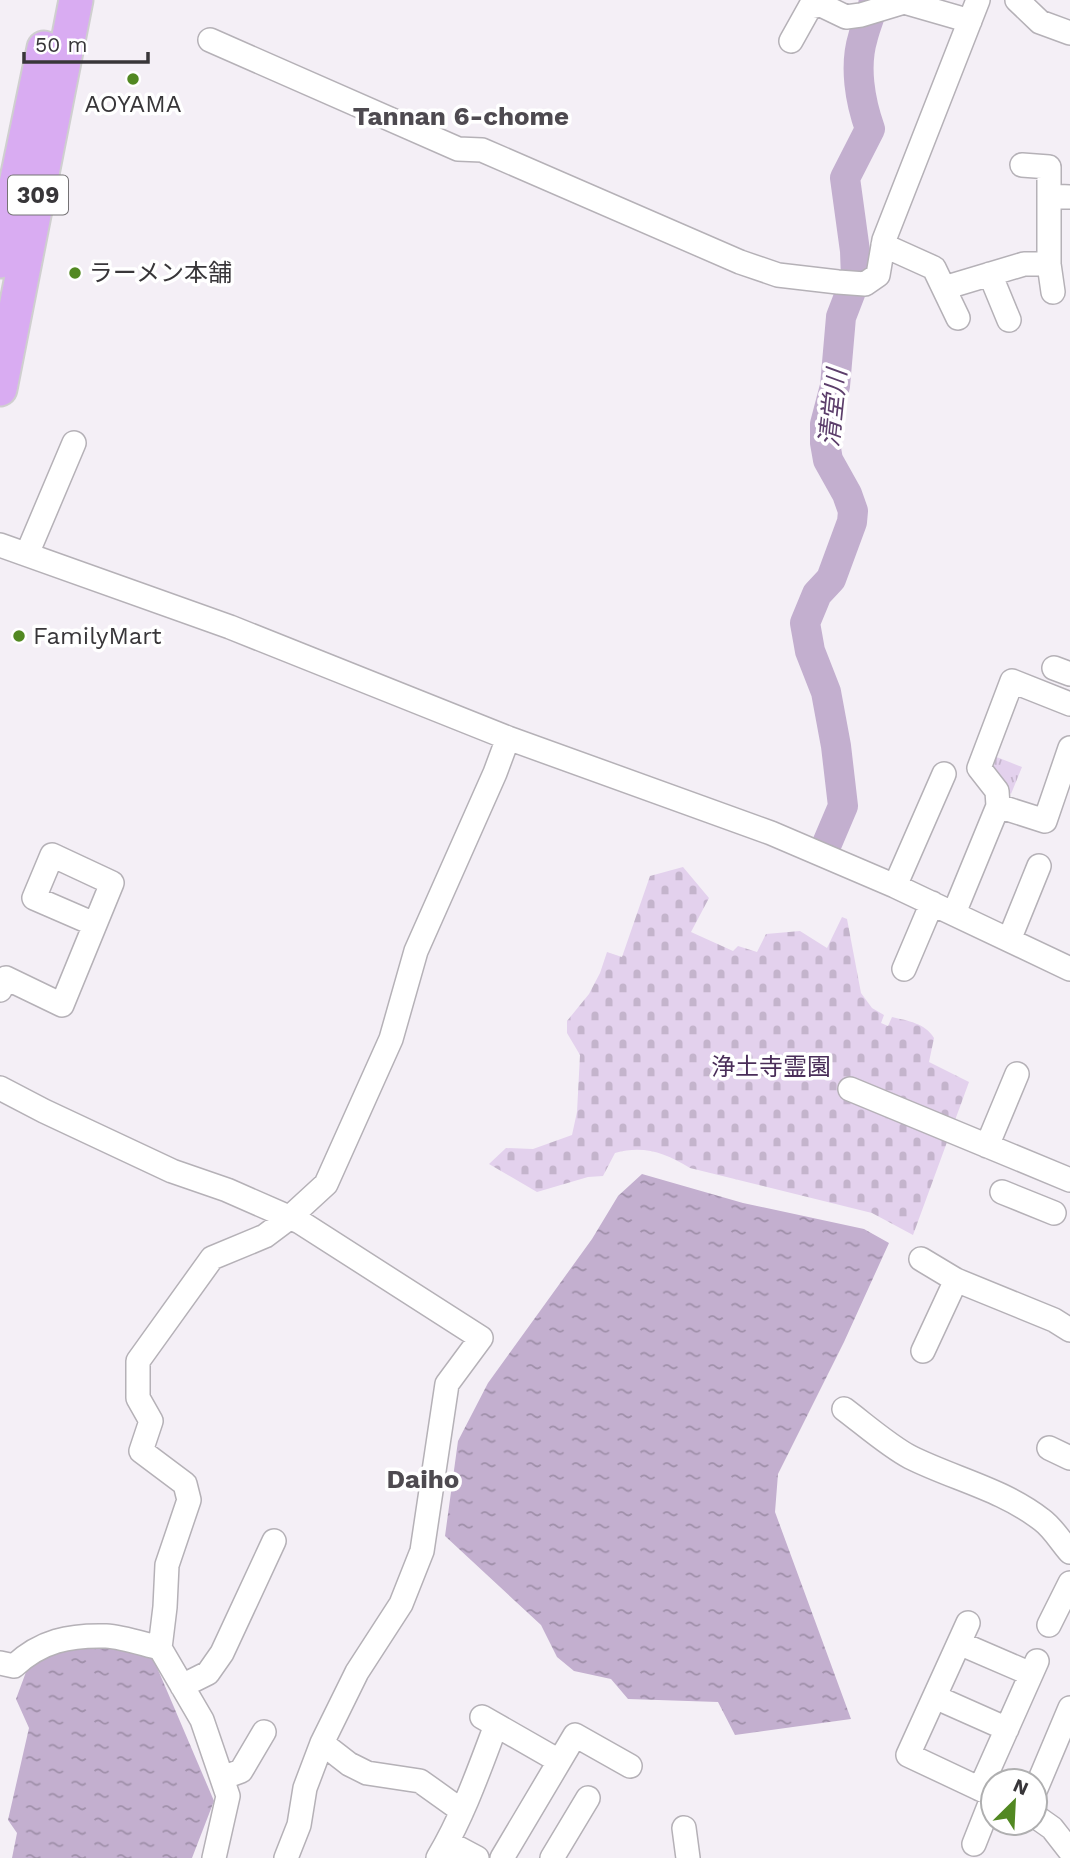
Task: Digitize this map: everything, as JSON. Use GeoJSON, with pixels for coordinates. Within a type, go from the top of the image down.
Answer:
{"type":"FeatureCollection","features":[{"type":"Feature","properties":{"kind":"highway","name":"309"},"geometry":{"type":"LineString","coordinates":[[0,261],[53,0]]}},
{"type":"Feature","properties":{"kind":"highway","name":"309"},"geometry":{"type":"LineString","coordinates":[[0,389],[76,0]]}},
{"type":"Feature","properties":{"kind":"street"},"geometry":{"type":"LineString","coordinates":[[1017,0],[1040,22],[1070,33]]}},
{"type":"Feature","properties":{"kind":"street"},"geometry":{"type":"LineString","coordinates":[[210,40],[458,149],[482,150],[740,262],[778,275],[865,284],[878,275],[883,245],[974,11],[904,2],[846,18],[821,5],[810,7],[790,41]]}},
{"type":"Feature","properties":{"kind":"street"},"geometry":{"type":"LineString","coordinates":[[1022,165],[1049,167],[1059,196],[1053,292]]}},
{"type":"Feature","properties":{"kind":"street"},"geometry":{"type":"LineString","coordinates":[[883,245],[934,268],[958,318]]}},
{"type":"Feature","properties":{"kind":"street"},"geometry":{"type":"LineString","coordinates":[[944,288],[1056,257]]}},
{"type":"Feature","properties":{"kind":"street"},"geometry":{"type":"LineString","coordinates":[[990,274],[1009,320]]}},
{"type":"Feature","properties":{"kind":"street"},"geometry":{"type":"LineString","coordinates":[[27,554],[74,443]]}},
{"type":"Feature","properties":{"kind":"street"},"geometry":{"type":"LineString","coordinates":[[0,545],[230,627],[508,738],[771,833],[895,886],[1070,969]]}},
{"type":"Feature","properties":{"kind":"street"},"geometry":{"type":"LineString","coordinates":[[954,913],[998,806],[997,791],[979,768],[1012,681],[1070,704]]}},
{"type":"Feature","properties":{"kind":"street"},"geometry":{"type":"LineString","coordinates":[[215,1858],[228,1796],[202,1720],[160,1648],[167,1565],[189,1500],[185,1484],[141,1451],[150,1421],[138,1398],[138,1361],[212,1258],[265,1236],[326,1184],[391,1039],[416,951],[508,738]]}},
{"type":"Feature","properties":{"kind":"street"},"geometry":{"type":"LineString","coordinates":[[998,806],[1045,821],[1070,748]]}},
{"type":"Feature","properties":{"kind":"street"},"geometry":{"type":"LineString","coordinates":[[895,886],[944,774]]}},
{"type":"Feature","properties":{"kind":"street"},"geometry":{"type":"LineString","coordinates":[[1009,940],[1039,866]]}},
{"type":"Feature","properties":{"kind":"street"},"geometry":{"type":"LineString","coordinates":[[904,970],[932,903]]}},
{"type":"Feature","properties":{"kind":"street"},"geometry":{"type":"LineString","coordinates":[[0,990],[6,978],[62,1005],[94,924]]}},
{"type":"Feature","properties":{"kind":"street"},"geometry":{"type":"LineString","coordinates":[[987,1146],[1017,1074]]}},
{"type":"Feature","properties":{"kind":"street"},"geometry":{"type":"LineString","coordinates":[[0,1088],[172,1171],[227,1190],[300,1222],[481,1338],[447,1384],[422,1551],[401,1604],[357,1672],[322,1744],[305,1788],[299,1825],[286,1858]]}},
{"type":"Feature","properties":{"kind":"street"},"geometry":{"type":"LineString","coordinates":[[850,1089],[1060,1176],[1045,1209],[1002,1192]]}},
{"type":"Feature","properties":{"kind":"street"},"geometry":{"type":"LineString","coordinates":[[921,1259],[956,1280],[1054,1320],[1070,1330]]}},
{"type":"Feature","properties":{"kind":"street"},"geometry":{"type":"LineString","coordinates":[[923,1351],[956,1280]]}},
{"type":"Feature","properties":{"kind":"street"},"geometry":{"type":"LineString","coordinates":[[844,1409],[906,1455],[1018,1503],[1044,1521],[1070,1552]]}},
{"type":"Feature","properties":{"kind":"street"},"geometry":{"type":"LineString","coordinates":[[182,1686],[208,1673],[222,1654],[274,1541]]}},
{"type":"Feature","properties":{"kind":"street"},"geometry":{"type":"LineString","coordinates":[[1049,1625],[1070,1583]]}},
{"type":"Feature","properties":{"kind":"street"},"geometry":{"type":"LineString","coordinates":[[979,1788],[908,1755],[964,1633],[1034,1668],[1007,1729],[996,1767]]}},
{"type":"Feature","properties":{"kind":"street"},"geometry":{"type":"LineString","coordinates":[[0,1663],[14,1666],[28,1654],[57,1639],[107,1636],[160,1648]]}},
{"type":"Feature","properties":{"kind":"street"},"geometry":{"type":"LineString","coordinates":[[934,1697],[1007,1729]]}},
{"type":"Feature","properties":{"kind":"street"},"geometry":{"type":"LineString","coordinates":[[1045,1767],[1070,1708]]}},
{"type":"Feature","properties":{"kind":"street"},"geometry":{"type":"LineString","coordinates":[[477,1858],[443,1850],[462,1811],[489,1721],[559,1761]]}},
{"type":"Feature","properties":{"kind":"street"},"geometry":{"type":"LineString","coordinates":[[222,1778],[240,1771],[264,1732]]}},
{"type":"Feature","properties":{"kind":"street"},"geometry":{"type":"LineString","coordinates":[[502,1858],[575,1735],[630,1766]]}},
{"type":"Feature","properties":{"kind":"street"},"geometry":{"type":"LineString","coordinates":[[322,1744],[349,1764],[367,1773],[420,1781],[462,1811]]}},
{"type":"Feature","properties":{"kind":"street"},"geometry":{"type":"LineString","coordinates":[[552,1858],[588,1798]]}},
{"type":"Feature","properties":{"kind":"street"},"geometry":{"type":"LineString","coordinates":[[1049,1826],[1065,1852]]}},
{"type":"Feature","properties":{"kind":"street"},"geometry":{"type":"LineString","coordinates":[[974,1844],[979,1827]]}},
{"type":"Feature","properties":{"kind":"street"},"geometry":{"type":"LineString","coordinates":[[684,1828],[688,1858]]}},
{"type":"Feature","properties":{"kind":"green space"},"geometry":{"type":"Polygon","coordinates":[[[994,756],[1022,767],[1011,794],[993,773],[994,756]]]}},
{"type":"Feature","properties":{"kind":"green space","name":"浄土寺霊園"},"geometry":{"type":"Polygon","coordinates":[[[683,867],[709,898],[691,932],[733,951],[738,946],[757,952],[766,934],[800,931],[827,948],[842,917],[847,919],[861,993],[872,1008],[884,1015],[881,1023],[888,1026],[892,1017],[916,1023],[926,1029],[934,1038],[929,1062],[969,1082],[913,1235],[872,1213],[690,1168],[672,1158],[645,1150],[615,1153],[603,1176],[588,1177],[537,1192],[489,1164],[506,1148],[533,1149],[572,1135],[577,1112],[580,1055],[567,1033],[567,1021],[589,994],[607,952],[622,957],[650,876],[683,867]]]}},
{"type":"Feature","properties":{"kind":"water"},"geometry":{"type":"Polygon","coordinates":[[[642,1174],[743,1203],[864,1229],[889,1243],[844,1342],[778,1474],[775,1512],[851,1719],[735,1735],[718,1702],[628,1699],[611,1679],[574,1671],[557,1657],[541,1625],[445,1536],[458,1441],[488,1383],[592,1239],[618,1196],[642,1174]]]}},
{"type":"Feature","properties":{"kind":"water"},"geometry":{"type":"Polygon","coordinates":[[[107,1647],[153,1658],[214,1801],[192,1858],[12,1858],[17,1833],[8,1820],[29,1728],[16,1699],[26,1672],[51,1650],[107,1647]]]}},
{"type":"Feature","properties":{"kind":"waterway","name":"清堂川"},"geometry":{"type":"LineString","coordinates":[[826,846],[843,806],[826,692],[810,651],[805,623],[817,594],[831,579],[852,522],[853,511],[847,494],[828,460],[825,424],[835,386],[841,317],[856,278],[845,178],[870,129],[861,95],[859,60],[874,0]]}},
{"type":"Feature","properties":{"kind":"place","name":"AOYAMA"},"geometry":{"type":"Point","coordinates":[133,79]}},
{"type":"Feature","properties":{"kind":"place","name":"ラーメン本舗"},"geometry":{"type":"Point","coordinates":[75,273]}},
{"type":"Feature","properties":{"kind":"place","name":"FamilyMart"},"geometry":{"type":"Point","coordinates":[19,636]}},
{"type":"Feature","properties":{"kind":"district","name":"Tannan 6-chome"},"geometry":{"type":"Point","coordinates":[461,116]}},
{"type":"Feature","properties":{"kind":"district","name":"Daiho"},"geometry":{"type":"Point","coordinates":[423,1479]}}]}
